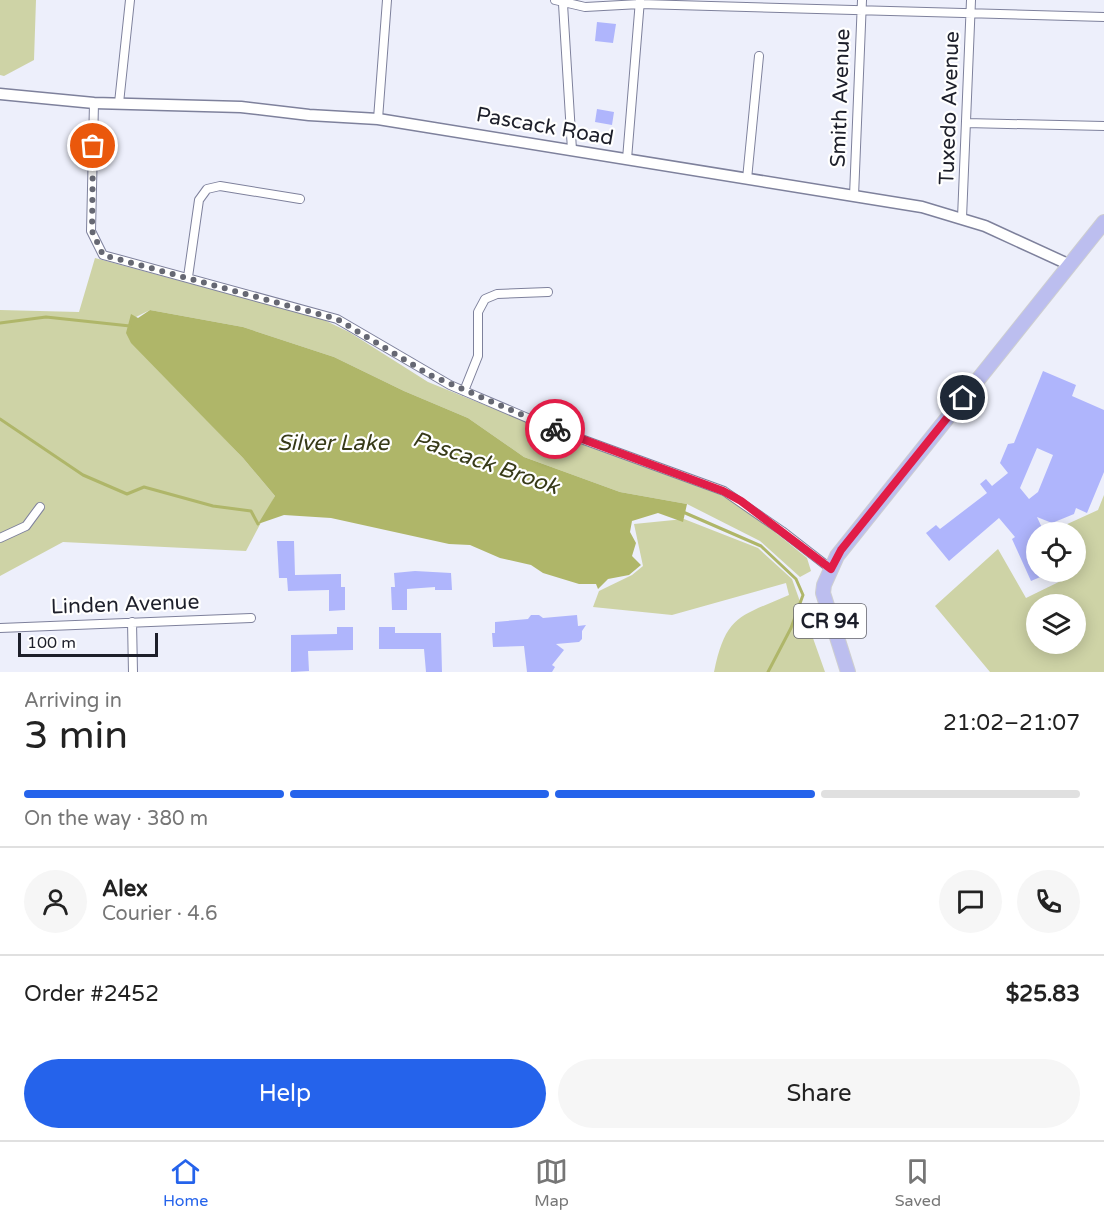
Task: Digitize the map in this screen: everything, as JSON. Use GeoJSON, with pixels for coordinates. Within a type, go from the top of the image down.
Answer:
{"type":"FeatureCollection","features":[{"type":"Feature","properties":{"kind":"main road","name":"CR 94"},"geometry":{"type":"LineString","coordinates":[[848,672],[824,604],[824,585],[831,569],[848,541],[1104,222]]}},
{"type":"Feature","properties":{"kind":"street"},"geometry":{"type":"LineString","coordinates":[[119,103],[130,0]]}},
{"type":"Feature","properties":{"kind":"street"},"geometry":{"type":"LineString","coordinates":[[378,119],[387,0]]}},
{"type":"Feature","properties":{"kind":"street","name":"Smith Avenue"},"geometry":{"type":"LineString","coordinates":[[854,196],[862,0]]}},
{"type":"Feature","properties":{"kind":"street","name":"Tuxedo Avenue"},"geometry":{"type":"LineString","coordinates":[[962,218],[971,0]]}},
{"type":"Feature","properties":{"kind":"street"},"geometry":{"type":"LineString","coordinates":[[572,150],[559,2],[585,7],[640,2],[760,4],[862,10],[1104,17]]}},
{"type":"Feature","properties":{"kind":"street"},"geometry":{"type":"LineString","coordinates":[[627,159],[640,2]]}},
{"type":"Feature","properties":{"kind":"street"},"geometry":{"type":"LineString","coordinates":[[747,179],[759,56]]}},
{"type":"Feature","properties":{"kind":"street","name":"Pascack Road"},"geometry":{"type":"LineString","coordinates":[[0,94],[94,103],[241,106],[309,116],[378,119],[572,150],[921,207],[962,218],[1070,265]]}},
{"type":"Feature","properties":{"kind":"street"},"geometry":{"type":"LineString","coordinates":[[94,103],[92,231],[97,248],[103,255],[337,319],[430,375],[464,391],[550,428],[723,491],[741,501],[831,569]]}},
{"type":"Feature","properties":{"kind":"street"},"geometry":{"type":"LineString","coordinates":[[966,123],[1104,126]]}},
{"type":"Feature","properties":{"kind":"street"},"geometry":{"type":"LineString","coordinates":[[188,278],[199,200],[207,189],[220,186],[300,199]]}},
{"type":"Feature","properties":{"kind":"street"},"geometry":{"type":"LineString","coordinates":[[464,391],[478,356],[478,312],[484,299],[497,294],[548,292]]}},
{"type":"Feature","properties":{"kind":"street"},"geometry":{"type":"LineString","coordinates":[[0,538],[26,526],[40,507]]}},
{"type":"Feature","properties":{"kind":"street","name":"Linden Avenue"},"geometry":{"type":"LineString","coordinates":[[0,628],[251,618]]}},
{"type":"Feature","properties":{"kind":"street"},"geometry":{"type":"LineString","coordinates":[[132,622],[133,672]]}},
{"type":"Feature","properties":{"kind":"shaded area"},"geometry":{"type":"Polygon","coordinates":[[[0,0],[36,0],[34,60],[4,76],[0,75],[0,0]]]}},
{"type":"Feature","properties":{"kind":"shaded area"},"geometry":{"type":"Polygon","coordinates":[[[95,258],[322,319],[349,332],[428,382],[578,443],[714,491],[749,511],[807,558],[811,571],[800,577],[760,541],[687,504],[620,492],[524,457],[468,418],[404,391],[334,357],[243,327],[150,310],[136,317],[128,334],[132,342],[243,458],[275,496],[246,551],[63,542],[0,576],[0,310],[79,312],[95,258]]]}},
{"type":"Feature","properties":{"kind":"shaded area"},"geometry":{"type":"Polygon","coordinates":[[[1104,495],[1104,672],[990,672],[935,606],[998,549],[1026,598],[1026,654],[1086,654],[1086,594],[1034,594],[1059,582],[1086,582],[1086,522],[1072,522],[1098,510],[1104,495]]]}},
{"type":"Feature","properties":{"kind":"shaded area"},"geometry":{"type":"Polygon","coordinates":[[[684,519],[758,548],[792,579],[825,672],[714,672],[724,639],[730,628],[746,614],[789,595],[786,583],[672,615],[593,607],[599,591],[632,575],[643,566],[634,524],[684,519]]]}},
{"type":"Feature","properties":{"kind":"water","name":"Silver Lake"},"geometry":{"type":"Polygon","coordinates":[[[150,310],[243,327],[334,357],[404,391],[468,418],[524,457],[620,492],[687,504],[683,522],[658,513],[632,521],[630,532],[636,543],[632,556],[641,565],[629,575],[608,579],[598,589],[596,584],[579,584],[543,573],[531,565],[500,558],[470,545],[449,544],[331,518],[284,515],[258,524],[275,496],[243,458],[131,343],[126,333],[131,314],[138,318],[150,310]]]}},
{"type":"Feature","properties":{"kind":"building"},"geometry":{"type":"Polygon","coordinates":[[[597,22],[616,24],[613,43],[595,41],[597,22]]]}},
{"type":"Feature","properties":{"kind":"building"},"geometry":{"type":"Polygon","coordinates":[[[597,109],[614,112],[612,125],[595,122],[597,109]]]}},
{"type":"Feature","properties":{"kind":"building"},"geometry":{"type":"Polygon","coordinates":[[[1043,371],[1076,385],[1072,396],[1104,410],[1104,472],[1087,513],[1076,508],[1074,514],[1054,522],[1037,517],[1039,522],[1026,522],[1026,570],[1012,539],[1015,537],[999,518],[949,561],[926,533],[936,525],[940,529],[987,493],[980,484],[986,479],[992,486],[1008,473],[1000,463],[1008,444],[1014,443],[1043,371]],[[1037,448],[1020,488],[1029,499],[1038,492],[1053,455],[1037,448]]]}},
{"type":"Feature","properties":{"kind":"building"},"geometry":{"type":"Polygon","coordinates":[[[277,541],[294,541],[295,575],[341,574],[341,587],[345,587],[345,610],[329,611],[329,590],[288,591],[287,578],[279,578],[277,541]]]}},
{"type":"Feature","properties":{"kind":"building"},"geometry":{"type":"Polygon","coordinates":[[[415,571],[451,573],[452,590],[435,590],[435,587],[407,589],[407,610],[392,610],[391,587],[395,587],[394,573],[415,571]]]}},
{"type":"Feature","properties":{"kind":"building"},"geometry":{"type":"Polygon","coordinates":[[[531,615],[539,615],[543,618],[577,615],[578,626],[586,625],[579,642],[556,644],[564,650],[552,665],[555,667],[552,672],[527,672],[524,646],[493,647],[492,633],[495,633],[495,622],[528,619],[531,615]]]}},
{"type":"Feature","properties":{"kind":"building"},"geometry":{"type":"Polygon","coordinates":[[[337,627],[353,627],[353,650],[308,651],[309,671],[291,672],[291,635],[337,634],[337,627]]]}},
{"type":"Feature","properties":{"kind":"building"},"geometry":{"type":"Polygon","coordinates":[[[379,627],[395,627],[395,633],[441,633],[442,672],[426,672],[424,649],[379,649],[379,627]]]}},
{"type":"Feature","properties":{"kind":"waterway","name":"Pascack Brook"},"geometry":{"type":"LineString","coordinates":[[0,323],[46,317],[130,326]]}},
{"type":"Feature","properties":{"kind":"waterway"},"geometry":{"type":"LineString","coordinates":[[0,419],[83,475],[127,494],[144,487],[213,506],[251,511],[258,524]]}},
{"type":"Feature","properties":{"kind":"waterway","name":"Pascack Brook"},"geometry":{"type":"LineString","coordinates":[[683,512],[761,546],[796,579],[803,595],[791,628],[768,672]]}},
{"type":"Feature","properties":{"kind":"way so far"},"geometry":{"type":"LineString","coordinates":[[93,146],[92,231],[93,240],[103,255],[337,319],[430,375],[555,429]]}},
{"type":"Feature","properties":{"kind":"route"},"geometry":{"type":"LineString","coordinates":[[555,429],[723,491],[741,501],[831,569],[841,550],[963,398]]}}]}
